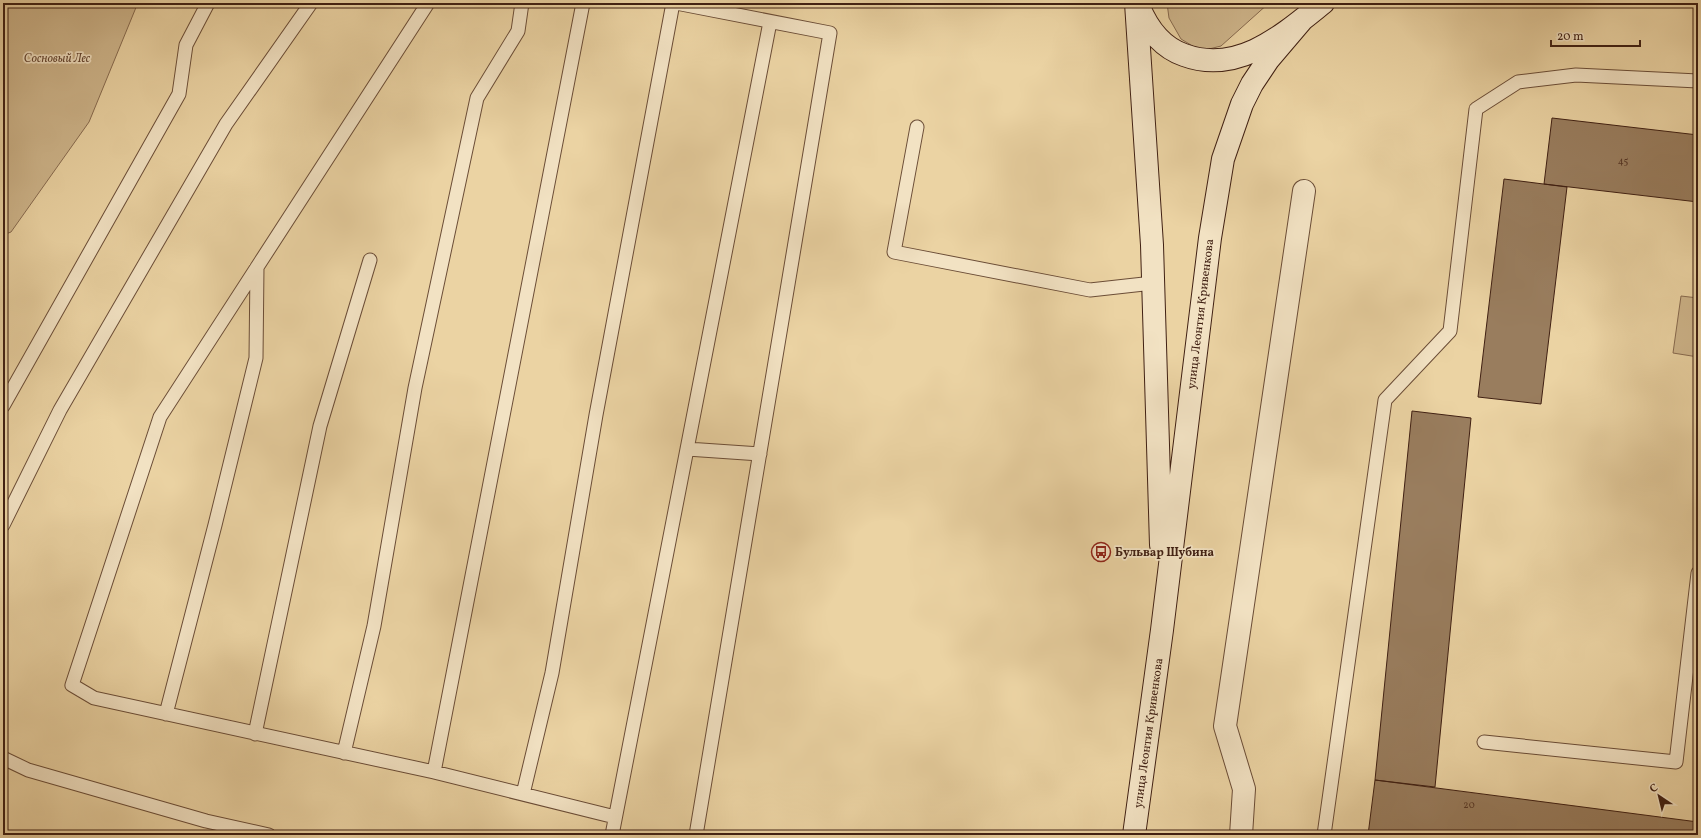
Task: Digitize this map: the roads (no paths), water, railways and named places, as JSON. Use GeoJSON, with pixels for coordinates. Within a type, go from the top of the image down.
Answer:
{"type":"FeatureCollection","features":[{"type":"Feature","properties":{"kind":"main road"},"geometry":{"type":"LineString","coordinates":[[1137,3],[1146,24],[1155,36],[1166,46],[1180,54],[1196,59],[1212,61],[1229,60],[1250,53],[1273,41],[1314,10]]}},
{"type":"Feature","properties":{"kind":"main road","name":"улица Леонтия Кривенкова"},"geometry":{"type":"LineString","coordinates":[[1137,3],[1154,283],[1162,630]]}},
{"type":"Feature","properties":{"kind":"main road","name":"улица Леонтия Кривенкова"},"geometry":{"type":"LineString","coordinates":[[1134,835],[1162,630],[1210,238],[1223,159],[1242,104],[1252,84],[1268,60],[1314,10]]}},
{"type":"Feature","properties":{"kind":"main road"},"geometry":{"type":"LineString","coordinates":[[1241,835],[1244,789],[1225,726],[1304,191]]}},
{"type":"Feature","properties":{"kind":"lane"},"geometry":{"type":"LineString","coordinates":[[3,406],[178,94],[186,46],[208,3]]}},
{"type":"Feature","properties":{"kind":"lane"},"geometry":{"type":"LineString","coordinates":[[3,525],[60,410],[226,124],[311,3]]}},
{"type":"Feature","properties":{"kind":"lane"},"geometry":{"type":"LineString","coordinates":[[428,3],[160,417],[72,685],[94,698],[434,772],[615,817]]}},
{"type":"Feature","properties":{"kind":"lane"},"geometry":{"type":"LineString","coordinates":[[344,753],[374,626],[415,388],[477,98],[518,32],[522,3]]}},
{"type":"Feature","properties":{"kind":"lane"},"geometry":{"type":"LineString","coordinates":[[434,772],[584,3]]}},
{"type":"Feature","properties":{"kind":"lane"},"geometry":{"type":"LineString","coordinates":[[523,794],[552,673],[596,415],[674,3],[830,33],[696,835]]}},
{"type":"Feature","properties":{"kind":"lane"},"geometry":{"type":"LineString","coordinates":[[612,835],[770,22]]}},
{"type":"Feature","properties":{"kind":"lane"},"geometry":{"type":"LineString","coordinates":[[1324,835],[1385,400],[1450,331],[1476,109],[1518,82],[1576,75],[1698,81]]}},
{"type":"Feature","properties":{"kind":"lane"},"geometry":{"type":"LineString","coordinates":[[917,127],[894,252],[1090,290],[1154,283]]}},
{"type":"Feature","properties":{"kind":"lane"},"geometry":{"type":"LineString","coordinates":[[255,734],[320,426],[370,260]]}},
{"type":"Feature","properties":{"kind":"lane"},"geometry":{"type":"LineString","coordinates":[[166,714],[256,358],[257,267]]}},
{"type":"Feature","properties":{"kind":"lane"},"geometry":{"type":"LineString","coordinates":[[687,450],[760,454]]}},
{"type":"Feature","properties":{"kind":"lane"},"geometry":{"type":"LineString","coordinates":[[1484,742],[1676,762],[1698,573]]}},
{"type":"Feature","properties":{"kind":"lane"},"geometry":{"type":"LineString","coordinates":[[3,758],[28,770],[206,821],[269,835]]}},
{"type":"Feature","properties":{"kind":"place","name":"Бульвар Шубина"},"geometry":{"type":"Point","coordinates":[1101,552]}},
{"type":"Feature","properties":{"kind":"park label","name":"Сосновый Лес"},"geometry":{"type":"Point","coordinates":[57,58]}}]}
